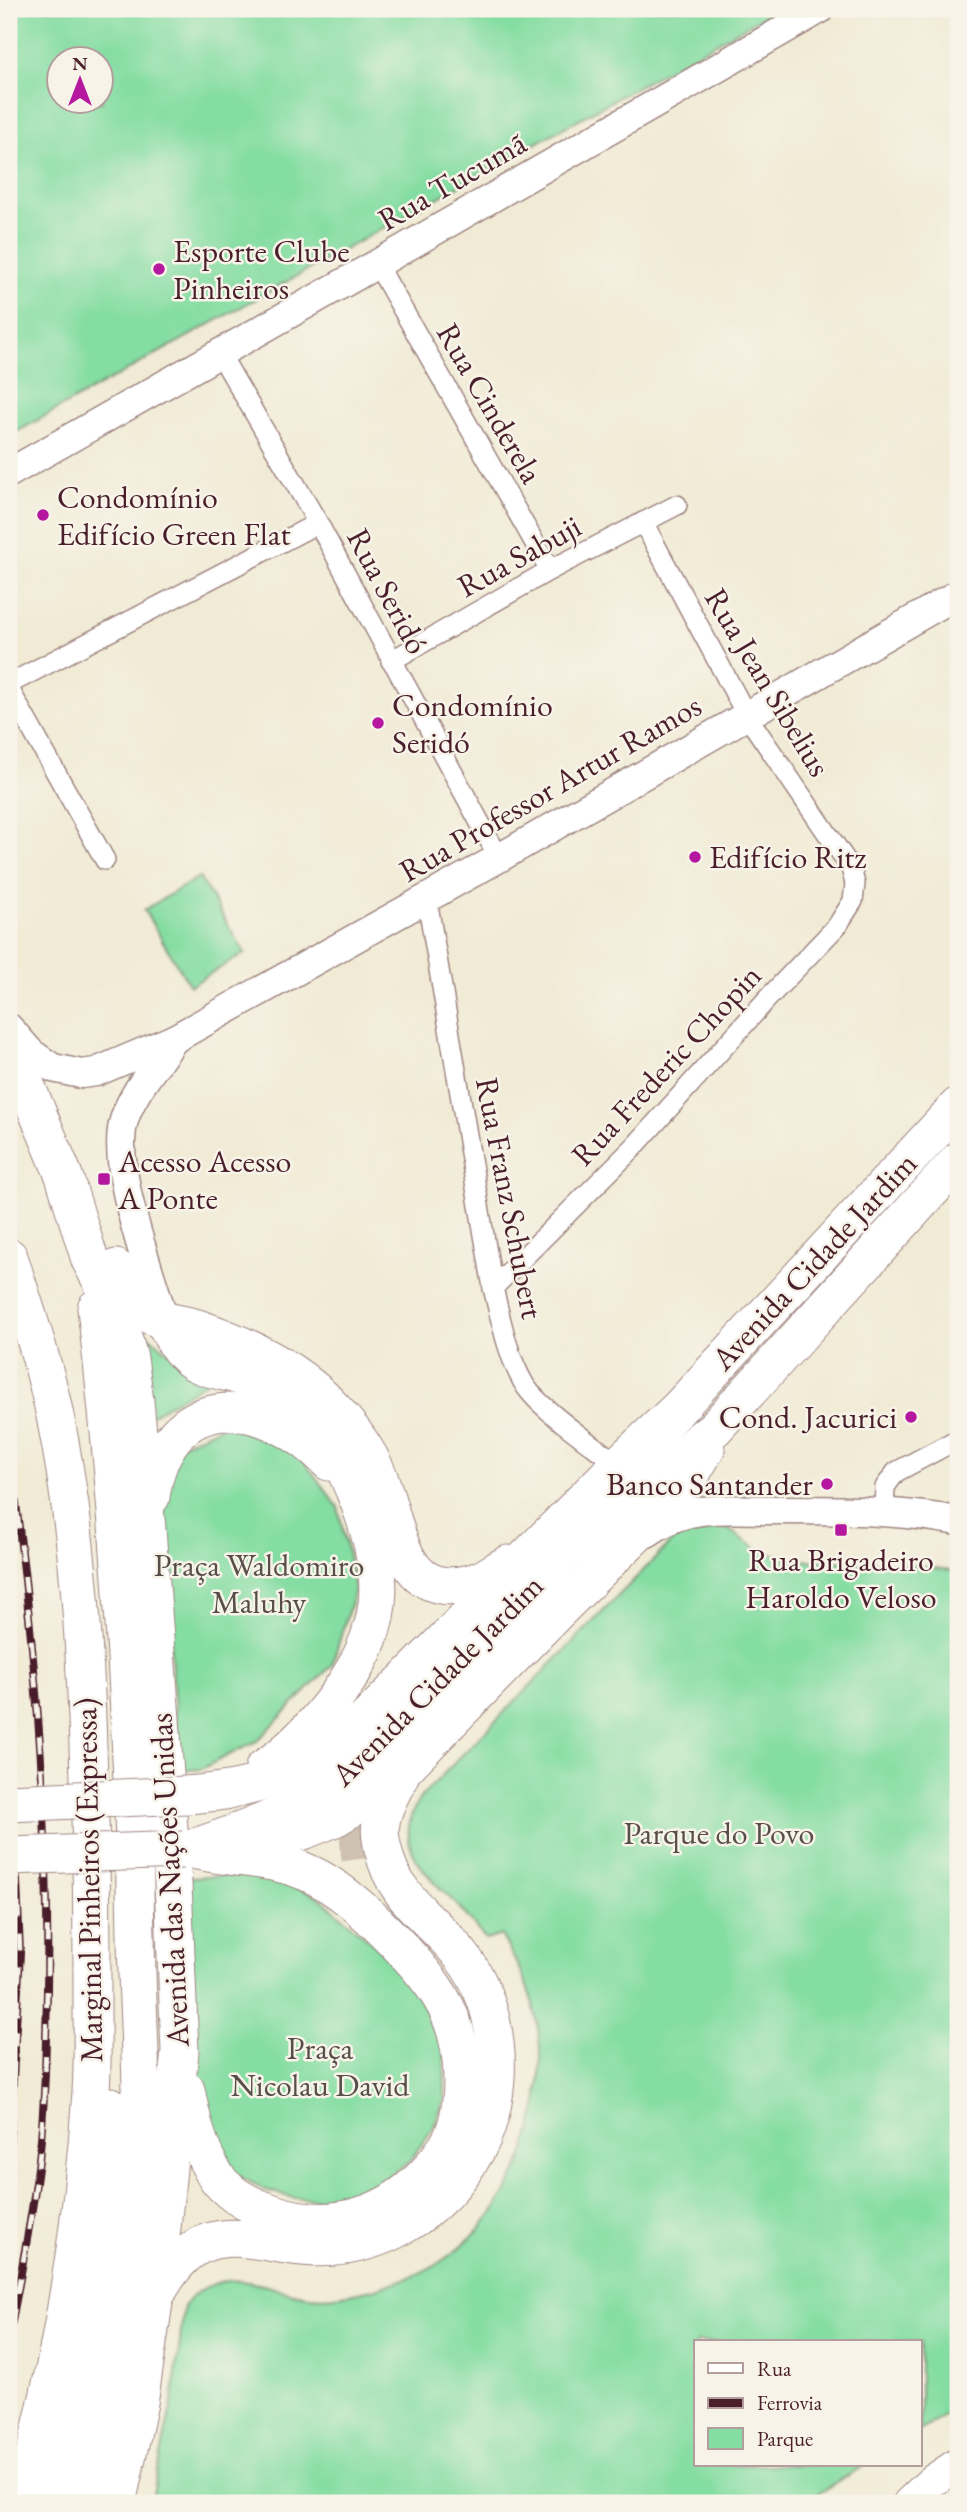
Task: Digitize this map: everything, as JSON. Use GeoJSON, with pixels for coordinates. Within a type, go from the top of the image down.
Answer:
{"type":"FeatureCollection","features":[{"type":"Feature","properties":{"kind":"highway"},"geometry":{"type":"LineString","coordinates":[[9,1045],[64,1176],[103,1239],[128,1294],[139,1308],[153,1317],[196,1328],[256,1351],[295,1374],[328,1403],[374,1465],[381,1480],[399,1544],[410,1565],[430,1582],[450,1586],[467,1584],[530,1553]]}},
{"type":"Feature","properties":{"kind":"highway","name":"Avenida Cidade Jardim"},"geometry":{"type":"LineString","coordinates":[[9,1803],[226,1792],[258,1785],[291,1773],[326,1752],[366,1719],[618,1465],[678,1409],[958,1106]]}},
{"type":"Feature","properties":{"kind":"highway"},"geometry":{"type":"LineString","coordinates":[[366,1719],[401,1698],[732,1372],[941,1172]]}},
{"type":"Feature","properties":{"kind":"highway","name":"Avenida Cidade Jardim"},"geometry":{"type":"LineString","coordinates":[[186,1850],[281,1815],[333,1786],[360,1765],[564,1553],[604,1517],[715,1429],[941,1172]]}},
{"type":"Feature","properties":{"kind":"highway","name":"Avenida das Nações Unidas"},"geometry":{"type":"LineString","coordinates":[[64,1176],[90,1260],[105,1384],[124,1592],[141,2145],[137,2221],[143,2286],[82,2503]]}},
{"type":"Feature","properties":{"kind":"highway","name":"Marginal Pinheiros (Expressa)"},"geometry":{"type":"LineString","coordinates":[[9,1258],[32,1328],[55,1415],[72,1522],[83,1635],[92,1951],[92,2090],[78,2234],[61,2341],[36,2452],[21,2503]]}},
{"type":"Feature","properties":{"kind":"highway","name":"Avenida das Nações Unidas"},"geometry":{"type":"LineString","coordinates":[[90,1260],[110,1298],[128,1358],[147,1529],[173,1883],[180,2051],[143,2286],[139,2403],[117,2503]]}},
{"type":"Feature","properties":{"kind":"highway"},"geometry":{"type":"LineString","coordinates":[[164,1320],[187,1359],[200,1366],[250,1378],[284,1392],[312,1415],[343,1462],[367,1521],[375,1549],[378,1589],[375,1621],[365,1653],[343,1690],[313,1727],[278,1759],[226,1792]]}},
{"type":"Feature","properties":{"kind":"highway"},"geometry":{"type":"LineString","coordinates":[[147,1529],[153,1480],[170,1440],[186,1425],[222,1413],[245,1412],[264,1417],[293,1432],[323,1455],[352,1486]]}},
{"type":"Feature","properties":{"kind":"highway"},"geometry":{"type":"LineString","coordinates":[[143,2286],[196,2247],[211,2241],[259,2240],[304,2248],[343,2248],[364,2243],[405,2227],[454,2183],[476,2150],[487,2125],[494,2096],[494,2037],[485,2000],[464,1959],[406,1899],[389,1870],[381,1837],[381,1823],[393,1769],[530,1614],[667,1483],[715,1429]]}},
{"type":"Feature","properties":{"kind":"highway","name":"Avenida Cidade Jardim"},"geometry":{"type":"LineString","coordinates":[[186,1850],[273,1840],[303,1831],[362,1804],[383,1790],[393,1769],[619,1552],[673,1496],[692,1473],[715,1429]]}},
{"type":"Feature","properties":{"kind":"highway"},"geometry":{"type":"LineString","coordinates":[[9,1856],[186,1850],[272,1861],[304,1871],[338,1889],[398,1944],[429,1978],[444,2000],[460,2047],[460,2107],[453,2136],[418,2182],[392,2204],[352,2218],[330,2221],[293,2220],[254,2207],[234,2195],[219,2180],[203,2153],[195,2130],[180,2051]]}},
{"type":"Feature","properties":{"kind":"highway"},"geometry":{"type":"LineString","coordinates":[[360,1859],[375,1892],[443,1962],[458,1986],[475,2027],[481,2082],[478,2114],[454,2183]]}},
{"type":"Feature","properties":{"kind":"highway"},"geometry":{"type":"LineString","coordinates":[[61,2503],[67,2445],[80,2386],[103,2244],[111,2150],[110,2002],[92,1951]]}},
{"type":"Feature","properties":{"kind":"highway","name":"Avenida das Nações Unidas"},"geometry":{"type":"LineString","coordinates":[[61,2503],[95,2388],[114,2288],[143,2286]]}},
{"type":"Feature","properties":{"kind":"main road"},"geometry":{"type":"LineString","coordinates":[[909,2503],[931,2482],[958,2464]]}},
{"type":"Feature","properties":{"kind":"street","name":"Rua Tucumã"},"geometry":{"type":"LineString","coordinates":[[9,473],[820,9]]}},
{"type":"Feature","properties":{"kind":"street","name":"Rua Cinderela"},"geometry":{"type":"LineString","coordinates":[[377,264],[550,570]]}},
{"type":"Feature","properties":{"kind":"street","name":"Rua Seridó"},"geometry":{"type":"LineString","coordinates":[[220,354],[318,523],[499,858]]}},
{"type":"Feature","properties":{"kind":"street","name":"Rua Sabuji"},"geometry":{"type":"LineString","coordinates":[[391,661],[550,570],[677,505]]}},
{"type":"Feature","properties":{"kind":"street","name":"Rua Jean Sibelius"},"geometry":{"type":"LineString","coordinates":[[643,522],[747,716],[851,868]]}},
{"type":"Feature","properties":{"kind":"street"},"geometry":{"type":"LineString","coordinates":[[105,860],[9,687],[318,523]]}},
{"type":"Feature","properties":{"kind":"street","name":"Rua Professor Artur Ramos"},"geometry":{"type":"LineString","coordinates":[[9,1028],[31,1053],[53,1068],[66,1073],[81,1074],[96,1072],[174,1039],[427,899],[958,594]]}},
{"type":"Feature","properties":{"kind":"street","name":"Rua Frederic Chopin"},"geometry":{"type":"LineString","coordinates":[[493,1288],[634,1147],[837,926],[853,901],[855,884],[851,868]]}},
{"type":"Feature","properties":{"kind":"street","name":"Rua Franz Schubert"},"geometry":{"type":"LineString","coordinates":[[427,899],[493,1288],[506,1340],[523,1384],[552,1413],[618,1465]]}},
{"type":"Feature","properties":{"kind":"street","name":"Rua Professor Artur Ramos"},"geometry":{"type":"LineString","coordinates":[[164,1320],[130,1203],[120,1143],[125,1117],[139,1090],[174,1039]]}},
{"type":"Feature","properties":{"kind":"street"},"geometry":{"type":"LineString","coordinates":[[884,1513],[885,1487],[897,1472],[958,1439]]}},
{"type":"Feature","properties":{"kind":"street"},"geometry":{"type":"LineString","coordinates":[[619,1552],[663,1522],[700,1511],[810,1510],[884,1513],[958,1521]]}},
{"type":"Feature","properties":{"kind":"green space","name":"Esporte Clube Pinheiros"},"geometry":{"type":"Polygon","coordinates":[[[9,9],[777,9],[9,436],[9,9]]]}},
{"type":"Feature","properties":{"kind":"green space"},"geometry":{"type":"Polygon","coordinates":[[[199,877],[245,953],[190,986],[144,910],[199,877]]]}},
{"type":"Feature","properties":{"kind":"green space"},"geometry":{"type":"Polygon","coordinates":[[[124,1318],[208,1381],[145,1419],[124,1318]]]}},
{"type":"Feature","properties":{"kind":"green space","name":"Praça Waldomiro Maluhy"},"geometry":{"type":"Polygon","coordinates":[[[225,1425],[297,1452],[338,1507],[355,1589],[332,1665],[257,1741],[201,1769],[179,1771],[160,1492],[180,1445],[225,1425]]]}},
{"type":"Feature","properties":{"kind":"green space","name":"Parque do Povo"},"geometry":{"type":"Polygon","coordinates":[[[719,1523],[759,1550],[794,1560],[894,1563],[958,1571],[958,2407],[922,2430],[922,2340],[694,2340],[694,2466],[863,2466],[803,2503],[151,2503],[173,2398],[184,2307],[192,2297],[212,2285],[226,2281],[254,2283],[296,2294],[322,2297],[381,2287],[404,2280],[446,2258],[472,2237],[511,2182],[525,2151],[534,2118],[540,2050],[536,2017],[522,1974],[501,1935],[486,1940],[416,1858],[408,1831],[411,1815],[420,1798],[677,1536],[691,1525],[719,1523]]]}},
{"type":"Feature","properties":{"kind":"green space","name":"Praça Nicolau David"},"geometry":{"type":"Polygon","coordinates":[[[264,1876],[318,1896],[406,1972],[444,2036],[445,2099],[433,2128],[409,2162],[371,2188],[357,2194],[326,2200],[294,2198],[265,2190],[237,2175],[198,2128],[179,1879],[264,1876]]]}},
{"type":"Feature","properties":{"kind":"tunnel"},"geometry":{"type":"LineString","coordinates":[[907,1189],[958,1134]]}},
{"type":"Feature","properties":{"kind":"tunnel"},"geometry":{"type":"LineString","coordinates":[[360,1859],[360,1818],[374,1779]]}},
{"type":"Feature","properties":{"kind":"railway"},"geometry":{"type":"LineString","coordinates":[[9,1449],[38,1719],[47,1923],[46,2054],[41,2139],[9,2337]]}},
{"type":"Feature","properties":{"kind":"railway"},"geometry":{"type":"LineString","coordinates":[[9,1807],[17,1881],[20,1953],[9,2152]]}},
{"type":"Feature","properties":{"kind":"place","name":"Esporte Clube Pinheiros"},"geometry":{"type":"Point","coordinates":[159,269]}},
{"type":"Feature","properties":{"kind":"place","name":"Condomínio Edifício Green Flat"},"geometry":{"type":"Point","coordinates":[43,515]}},
{"type":"Feature","properties":{"kind":"place","name":"Condomínio Seridó"},"geometry":{"type":"Point","coordinates":[378,723]}},
{"type":"Feature","properties":{"kind":"place","name":"Edifício Ritz"},"geometry":{"type":"Point","coordinates":[695,857]}},
{"type":"Feature","properties":{"kind":"place","name":"Acesso Acesso A Ponte"},"geometry":{"type":"Point","coordinates":[104,1179]}},
{"type":"Feature","properties":{"kind":"place","name":"Cond. Jacurici"},"geometry":{"type":"Point","coordinates":[911,1417]}},
{"type":"Feature","properties":{"kind":"place","name":"Banco Santander"},"geometry":{"type":"Point","coordinates":[827,1484]}},
{"type":"Feature","properties":{"kind":"place","name":"Rua Brigadeiro Haroldo Veloso"},"geometry":{"type":"Point","coordinates":[841,1530]}}]}
